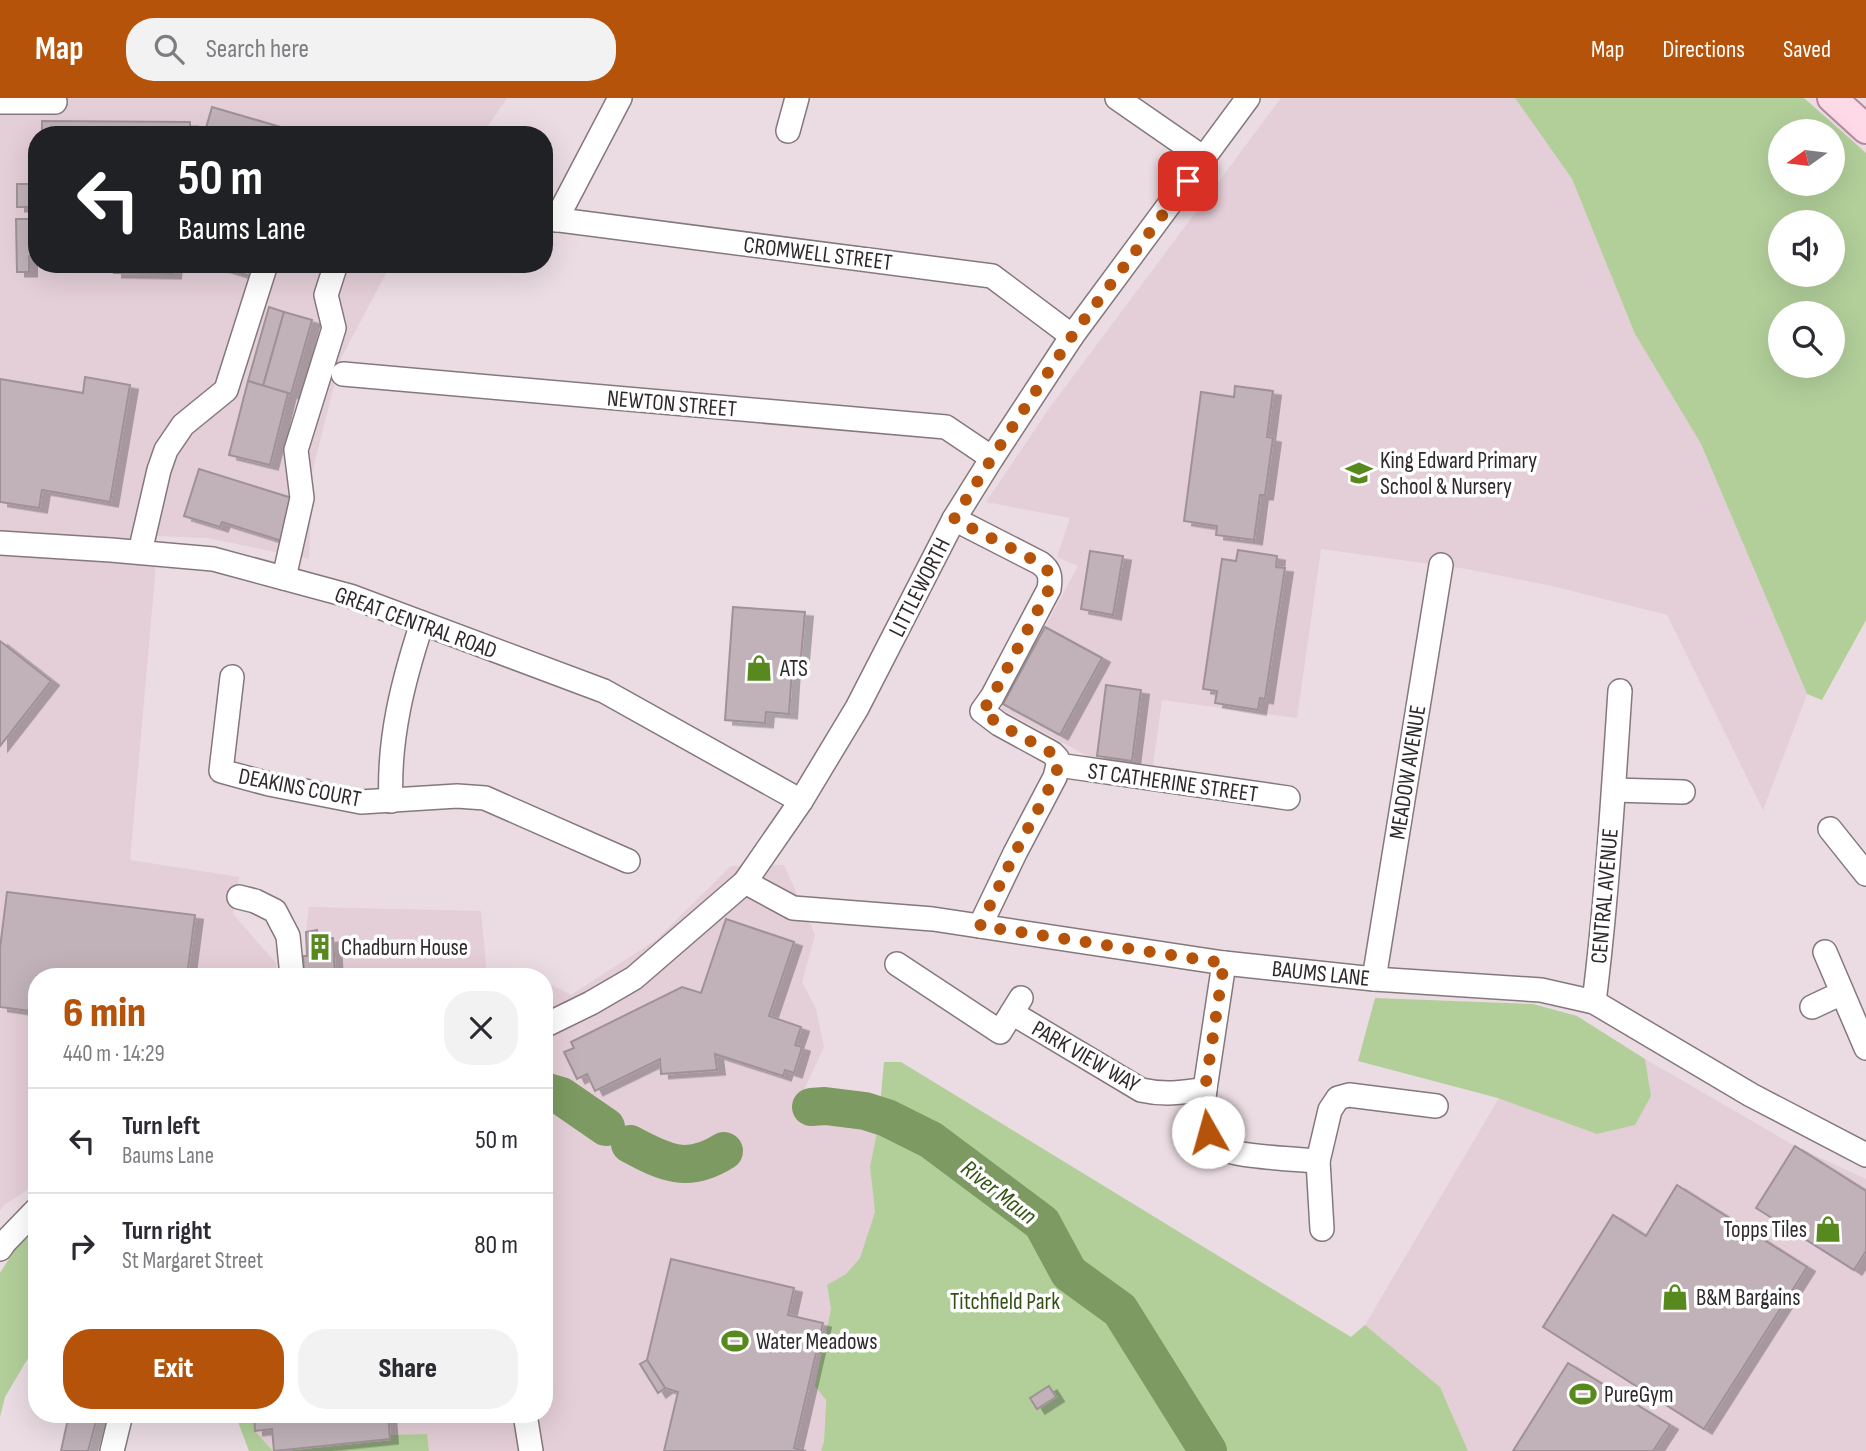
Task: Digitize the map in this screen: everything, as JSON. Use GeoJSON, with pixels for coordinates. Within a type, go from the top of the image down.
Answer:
{"type":"FeatureCollection","features":[{"type":"Feature","properties":{"kind":"main road"},"geometry":{"type":"LineString","coordinates":[[1832,98],[1866,129]]}},
{"type":"Feature","properties":{"kind":"street"},"geometry":{"type":"LineString","coordinates":[[553,214],[620,98]]}},
{"type":"Feature","properties":{"kind":"street"},"geometry":{"type":"LineString","coordinates":[[788,131],[797,98]]}},
{"type":"Feature","properties":{"kind":"street"},"geometry":{"type":"LineString","coordinates":[[1117,98],[1205,159]]}},
{"type":"Feature","properties":{"kind":"street","name":"LITTLEWORTH"},"geometry":{"type":"LineString","coordinates":[[553,1022],[635,978],[745,882],[801,801],[857,708],[954,519],[992,458],[1072,336],[1248,98]]}},
{"type":"Feature","properties":{"kind":"street"},"geometry":{"type":"LineString","coordinates":[[0,102],[55,102]]}},
{"type":"Feature","properties":{"kind":"street","name":"CROMWELL STREET"},"geometry":{"type":"LineString","coordinates":[[553,219],[992,276],[1072,336]]}},
{"type":"Feature","properties":{"kind":"street"},"geometry":{"type":"LineString","coordinates":[[140,552],[166,450],[183,425],[226,390],[263,273]]}},
{"type":"Feature","properties":{"kind":"street"},"geometry":{"type":"LineString","coordinates":[[284,578],[302,498],[296,450],[334,328],[326,295],[333,273]]}},
{"type":"Feature","properties":{"kind":"street","name":"NEWTON STREET"},"geometry":{"type":"LineString","coordinates":[[343,374],[946,427],[992,458]]}},
{"type":"Feature","properties":{"kind":"street"},"geometry":{"type":"LineString","coordinates":[[954,519],[1040,563],[1048,569],[1051,579],[1049,589],[982,712],[1052,753],[1057,758],[1058,765],[1055,777],[980,926]]}},
{"type":"Feature","properties":{"kind":"street","name":"GREAT CENTRAL ROAD"},"geometry":{"type":"LineString","coordinates":[[0,544],[213,559],[350,596],[604,691],[801,801]]}},
{"type":"Feature","properties":{"kind":"street","name":"MEADOW AVENUE"},"geometry":{"type":"LineString","coordinates":[[1374,979],[1441,565]]}},
{"type":"Feature","properties":{"kind":"street","name":"DEAKINS COURT"},"geometry":{"type":"LineString","coordinates":[[391,801],[391,759],[395,727],[409,664],[422,623]]}},
{"type":"Feature","properties":{"kind":"street","name":"DEAKINS COURT"},"geometry":{"type":"LineString","coordinates":[[232,677],[220,771],[313,794],[361,802],[457,796],[485,798],[628,861]]}},
{"type":"Feature","properties":{"kind":"street","name":"CENTRAL AVENUE"},"geometry":{"type":"LineString","coordinates":[[1594,1002],[1614,790],[1620,691]]}},
{"type":"Feature","properties":{"kind":"street","name":"ST CATHERINE STREET"},"geometry":{"type":"LineString","coordinates":[[1058,765],[1288,799]]}},
{"type":"Feature","properties":{"kind":"street"},"geometry":{"type":"LineString","coordinates":[[1614,790],[1683,792]]}},
{"type":"Feature","properties":{"kind":"street"},"geometry":{"type":"LineString","coordinates":[[1830,829],[1862,858]]}},
{"type":"Feature","properties":{"kind":"street","name":"BAUMS LANE"},"geometry":{"type":"LineString","coordinates":[[745,882],[793,908],[933,919],[1224,963],[1374,979],[1541,990],[1594,1002],[1751,1095],[1865,1152]]}},
{"type":"Feature","properties":{"kind":"street"},"geometry":{"type":"LineString","coordinates":[[239,897],[275,911],[288,936],[291,968]]}},
{"type":"Feature","properties":{"kind":"street"},"geometry":{"type":"LineString","coordinates":[[1825,952],[1866,1048]]}},
{"type":"Feature","properties":{"kind":"street"},"geometry":{"type":"LineString","coordinates":[[1224,963],[1205,1089],[1203,1115],[1208,1132],[1217,1146],[1234,1153],[1318,1161]]}},
{"type":"Feature","properties":{"kind":"street","name":"PARK VIEW WAY"},"geometry":{"type":"LineString","coordinates":[[897,964],[1000,1032],[1016,1006],[1141,1090],[1158,1094],[1178,1094],[1205,1089]]}},
{"type":"Feature","properties":{"kind":"street"},"geometry":{"type":"LineString","coordinates":[[1812,1007],[1842,993]]}},
{"type":"Feature","properties":{"kind":"street"},"geometry":{"type":"LineString","coordinates":[[1322,1229],[1318,1161],[1330,1110],[1338,1098],[1349,1094],[1436,1106]]}},
{"type":"Feature","properties":{"kind":"street"},"geometry":{"type":"LineString","coordinates":[[0,1249],[28,1218]]}},
{"type":"Feature","properties":{"kind":"street"},"geometry":{"type":"LineString","coordinates":[[112,1451],[119,1423]]}},
{"type":"Feature","properties":{"kind":"street"},"geometry":{"type":"LineString","coordinates":[[526,1423],[531,1451]]}},
{"type":"Feature","properties":{"kind":"shaded area"},"geometry":{"type":"Polygon","coordinates":[[[0,98],[507,98],[488,126],[28,126],[28,273],[386,273],[341,358],[312,473],[309,559],[208,538],[157,536],[130,860],[239,877],[233,914],[276,963],[276,968],[28,968],[28,1190],[4,1205],[0,1211],[0,98]]]}},
{"type":"Feature","properties":{"kind":"shaded area","name":"King Edward Primary School & Nursery"},"geometry":{"type":"Polygon","coordinates":[[[1281,98],[1515,98],[1572,179],[1635,334],[1701,444],[1807,694],[1763,810],[1667,615],[1552,586],[1467,569],[1321,549],[1297,718],[1162,700],[1153,765],[1093,759],[1001,709],[1078,566],[1057,557],[1070,518],[986,502],[1048,410],[1281,98]]]}},
{"type":"Feature","properties":{"kind":"shaded area"},"geometry":{"type":"Polygon","coordinates":[[[784,865],[815,935],[802,982],[816,1009],[824,1047],[800,1098],[809,1121],[848,1120],[878,1127],[870,1168],[875,1212],[860,1258],[846,1274],[827,1286],[831,1309],[828,1323],[824,1441],[821,1451],[429,1451],[427,1434],[273,1451],[255,1431],[255,1423],[553,1423],[553,986],[571,995],[656,940],[731,866],[784,865]]]}},
{"type":"Feature","properties":{"kind":"shaded area"},"geometry":{"type":"Polygon","coordinates":[[[309,907],[481,911],[486,968],[304,968],[303,956],[307,956],[309,907]]]}},
{"type":"Feature","properties":{"kind":"shaded area"},"geometry":{"type":"Polygon","coordinates":[[[1645,1059],[1795,1146],[1866,1179],[1866,1451],[1468,1451],[1440,1387],[1365,1325],[1499,1098],[1597,1134],[1634,1125],[1651,1096],[1645,1059]]]}},
{"type":"Feature","properties":{"kind":"green space"},"geometry":{"type":"Polygon","coordinates":[[[1515,98],[1804,98],[1828,119],[1768,119],[1768,196],[1845,196],[1845,134],[1866,153],[1866,620],[1822,700],[1807,694],[1701,444],[1635,334],[1572,179],[1515,98]]]}},
{"type":"Feature","properties":{"kind":"green space"},"geometry":{"type":"Polygon","coordinates":[[[1375,998],[1533,1004],[1577,1016],[1645,1059],[1651,1096],[1635,1125],[1597,1134],[1498,1098],[1358,1061],[1375,998]]]}},
{"type":"Feature","properties":{"kind":"green space","name":"Titchfield Park"},"geometry":{"type":"Polygon","coordinates":[[[884,1062],[901,1062],[1351,1337],[1365,1325],[1440,1387],[1468,1451],[821,1451],[826,1400],[815,1386],[831,1309],[827,1285],[846,1274],[860,1258],[875,1212],[870,1167],[878,1127],[884,1062]]]}},
{"type":"Feature","properties":{"kind":"green space"},"geometry":{"type":"Polygon","coordinates":[[[28,1237],[28,1358],[5,1397],[0,1417],[0,1273],[18,1245],[28,1237]]]}},
{"type":"Feature","properties":{"kind":"green space"},"geometry":{"type":"Polygon","coordinates":[[[238,1423],[255,1423],[255,1431],[273,1451],[249,1451],[238,1423]]]}},
{"type":"Feature","properties":{"kind":"green space"},"geometry":{"type":"Polygon","coordinates":[[[427,1434],[429,1451],[286,1451],[390,1439],[390,1435],[427,1434]]]}},
{"type":"Feature","properties":{"kind":"building"},"geometry":{"type":"Polygon","coordinates":[[[212,107],[277,126],[207,126],[212,107]]]}},
{"type":"Feature","properties":{"kind":"building"},"geometry":{"type":"Polygon","coordinates":[[[42,121],[190,122],[190,126],[42,126],[42,121]]]}},
{"type":"Feature","properties":{"kind":"building"},"geometry":{"type":"Polygon","coordinates":[[[17,184],[28,184],[28,207],[17,207],[17,184]]]}},
{"type":"Feature","properties":{"kind":"building"},"geometry":{"type":"Polygon","coordinates":[[[16,219],[28,219],[28,272],[17,272],[16,219]]]}},
{"type":"Feature","properties":{"kind":"building"},"geometry":{"type":"Polygon","coordinates":[[[269,307],[284,312],[263,386],[248,381],[269,307]]]}},
{"type":"Feature","properties":{"kind":"building"},"geometry":{"type":"Polygon","coordinates":[[[284,312],[312,320],[291,394],[263,386],[284,312]]]}},
{"type":"Feature","properties":{"kind":"building"},"geometry":{"type":"Polygon","coordinates":[[[85,377],[130,385],[110,502],[42,490],[39,508],[0,502],[0,379],[83,393],[85,377]]]}},
{"type":"Feature","properties":{"kind":"building"},"geometry":{"type":"Polygon","coordinates":[[[248,381],[288,393],[270,465],[229,455],[248,381]]]}},
{"type":"Feature","properties":{"kind":"building"},"geometry":{"type":"Polygon","coordinates":[[[1235,386],[1273,391],[1267,437],[1273,438],[1265,495],[1260,495],[1254,540],[1216,535],[1217,526],[1184,521],[1201,392],[1234,397],[1235,386]]]}},
{"type":"Feature","properties":{"kind":"building"},"geometry":{"type":"Polygon","coordinates":[[[199,469],[295,499],[282,541],[222,522],[220,527],[184,516],[199,469]]]}},
{"type":"Feature","properties":{"kind":"building"},"geometry":{"type":"Polygon","coordinates":[[[1238,550],[1277,556],[1276,567],[1285,568],[1265,699],[1260,698],[1258,710],[1215,703],[1217,691],[1203,689],[1222,559],[1236,561],[1238,550]]]}},
{"type":"Feature","properties":{"kind":"building"},"geometry":{"type":"Polygon","coordinates":[[[1090,551],[1123,556],[1113,615],[1081,609],[1090,551]]]}},
{"type":"Feature","properties":{"kind":"building"},"geometry":{"type":"Polygon","coordinates":[[[733,607],[805,612],[800,668],[792,668],[789,714],[766,712],[765,723],[725,720],[733,607]]]}},
{"type":"Feature","properties":{"kind":"building"},"geometry":{"type":"Polygon","coordinates":[[[1045,627],[1102,658],[1060,735],[1003,704],[1045,627]]]}},
{"type":"Feature","properties":{"kind":"building"},"geometry":{"type":"Polygon","coordinates":[[[0,641],[51,681],[0,746],[0,641]]]}},
{"type":"Feature","properties":{"kind":"building"},"geometry":{"type":"Polygon","coordinates":[[[1106,685],[1141,690],[1132,761],[1097,756],[1106,685]]]}},
{"type":"Feature","properties":{"kind":"building"},"geometry":{"type":"Polygon","coordinates":[[[7,892],[195,915],[188,968],[28,968],[28,1011],[0,1007],[0,948],[7,892]]]}},
{"type":"Feature","properties":{"kind":"building"},"geometry":{"type":"Polygon","coordinates":[[[726,919],[794,942],[769,1016],[801,1027],[795,1045],[802,1047],[794,1073],[785,1070],[783,1076],[715,1054],[717,1070],[661,1074],[660,1059],[595,1091],[587,1074],[577,1079],[564,1052],[574,1048],[571,1042],[682,987],[701,993],[726,919]]]}},
{"type":"Feature","properties":{"kind":"building","name":"Chadburn House"},"geometry":{"type":"Polygon","coordinates":[[[317,930],[317,939],[333,938],[335,968],[304,968],[303,956],[307,956],[306,932],[317,930]]]}},
{"type":"Feature","properties":{"kind":"building","name":"Topps Tiles"},"geometry":{"type":"Polygon","coordinates":[[[1795,1146],[1866,1191],[1866,1251],[1854,1270],[1756,1208],[1795,1146]]]}},
{"type":"Feature","properties":{"kind":"building","name":"B&M Bargains"},"geometry":{"type":"Polygon","coordinates":[[[1677,1185],[1807,1267],[1704,1429],[1543,1327],[1613,1215],[1646,1236],[1677,1185]]]}},
{"type":"Feature","properties":{"kind":"building","name":"Water Meadows"},"geometry":{"type":"Polygon","coordinates":[[[671,1259],[794,1288],[788,1315],[823,1323],[794,1448],[806,1451],[664,1451],[678,1392],[665,1388],[647,1360],[671,1259]]]}},
{"type":"Feature","properties":{"kind":"building"},"geometry":{"type":"Polygon","coordinates":[[[647,1360],[665,1388],[658,1393],[640,1364],[647,1360]]]}},
{"type":"Feature","properties":{"kind":"building","name":"PureGym"},"geometry":{"type":"Polygon","coordinates":[[[1568,1363],[1670,1425],[1653,1451],[1513,1451],[1568,1363]]]}},
{"type":"Feature","properties":{"kind":"building"},"geometry":{"type":"Polygon","coordinates":[[[1049,1386],[1056,1397],[1037,1409],[1030,1398],[1049,1386]]]}},
{"type":"Feature","properties":{"kind":"building"},"geometry":{"type":"Polygon","coordinates":[[[67,1423],[96,1423],[88,1451],[61,1451],[67,1423]]]}},
{"type":"Feature","properties":{"kind":"building"},"geometry":{"type":"Polygon","coordinates":[[[255,1423],[389,1423],[390,1439],[274,1451],[272,1429],[255,1431],[255,1423]]]}},
{"type":"Feature","properties":{"kind":"waterway","name":"River Maun"},"geometry":{"type":"LineString","coordinates":[[553,1094],[561,1096],[606,1127]]}},
{"type":"Feature","properties":{"kind":"waterway","name":"River Maun"},"geometry":{"type":"LineString","coordinates":[[811,1107],[865,1111],[887,1118],[931,1140],[1042,1223],[1069,1273],[1120,1310],[1208,1451]]}},
{"type":"Feature","properties":{"kind":"waterway","name":"River Maun"},"geometry":{"type":"LineString","coordinates":[[630,1144],[666,1161],[688,1164],[711,1158],[724,1151]]}},
{"type":"Feature","properties":{"kind":"place","name":"King Edward Primary School & Nursery"},"geometry":{"type":"Point","coordinates":[1359,473]}},
{"type":"Feature","properties":{"kind":"place","name":"ATS"},"geometry":{"type":"Point","coordinates":[759,668]}},
{"type":"Feature","properties":{"kind":"place","name":"Chadburn House"},"geometry":{"type":"Point","coordinates":[320,947]}},
{"type":"Feature","properties":{"kind":"place","name":"Topps Tiles"},"geometry":{"type":"Point","coordinates":[1828,1229]}},
{"type":"Feature","properties":{"kind":"place","name":"B&M Bargains"},"geometry":{"type":"Point","coordinates":[1675,1297]}},
{"type":"Feature","properties":{"kind":"place","name":"Water Meadows"},"geometry":{"type":"Point","coordinates":[735,1341]}},
{"type":"Feature","properties":{"kind":"place","name":"PureGym"},"geometry":{"type":"Point","coordinates":[1583,1394]}},
{"type":"Feature","properties":{"kind":"route"},"geometry":{"type":"LineString","coordinates":[[1188,181],[1072,336],[954,519],[1040,563],[1048,569],[1051,579],[1049,589],[982,712],[1052,753],[1057,758],[1058,765],[1055,777],[980,926],[1224,963],[1205,1089],[1203,1115],[1208,1132]]}}]}
